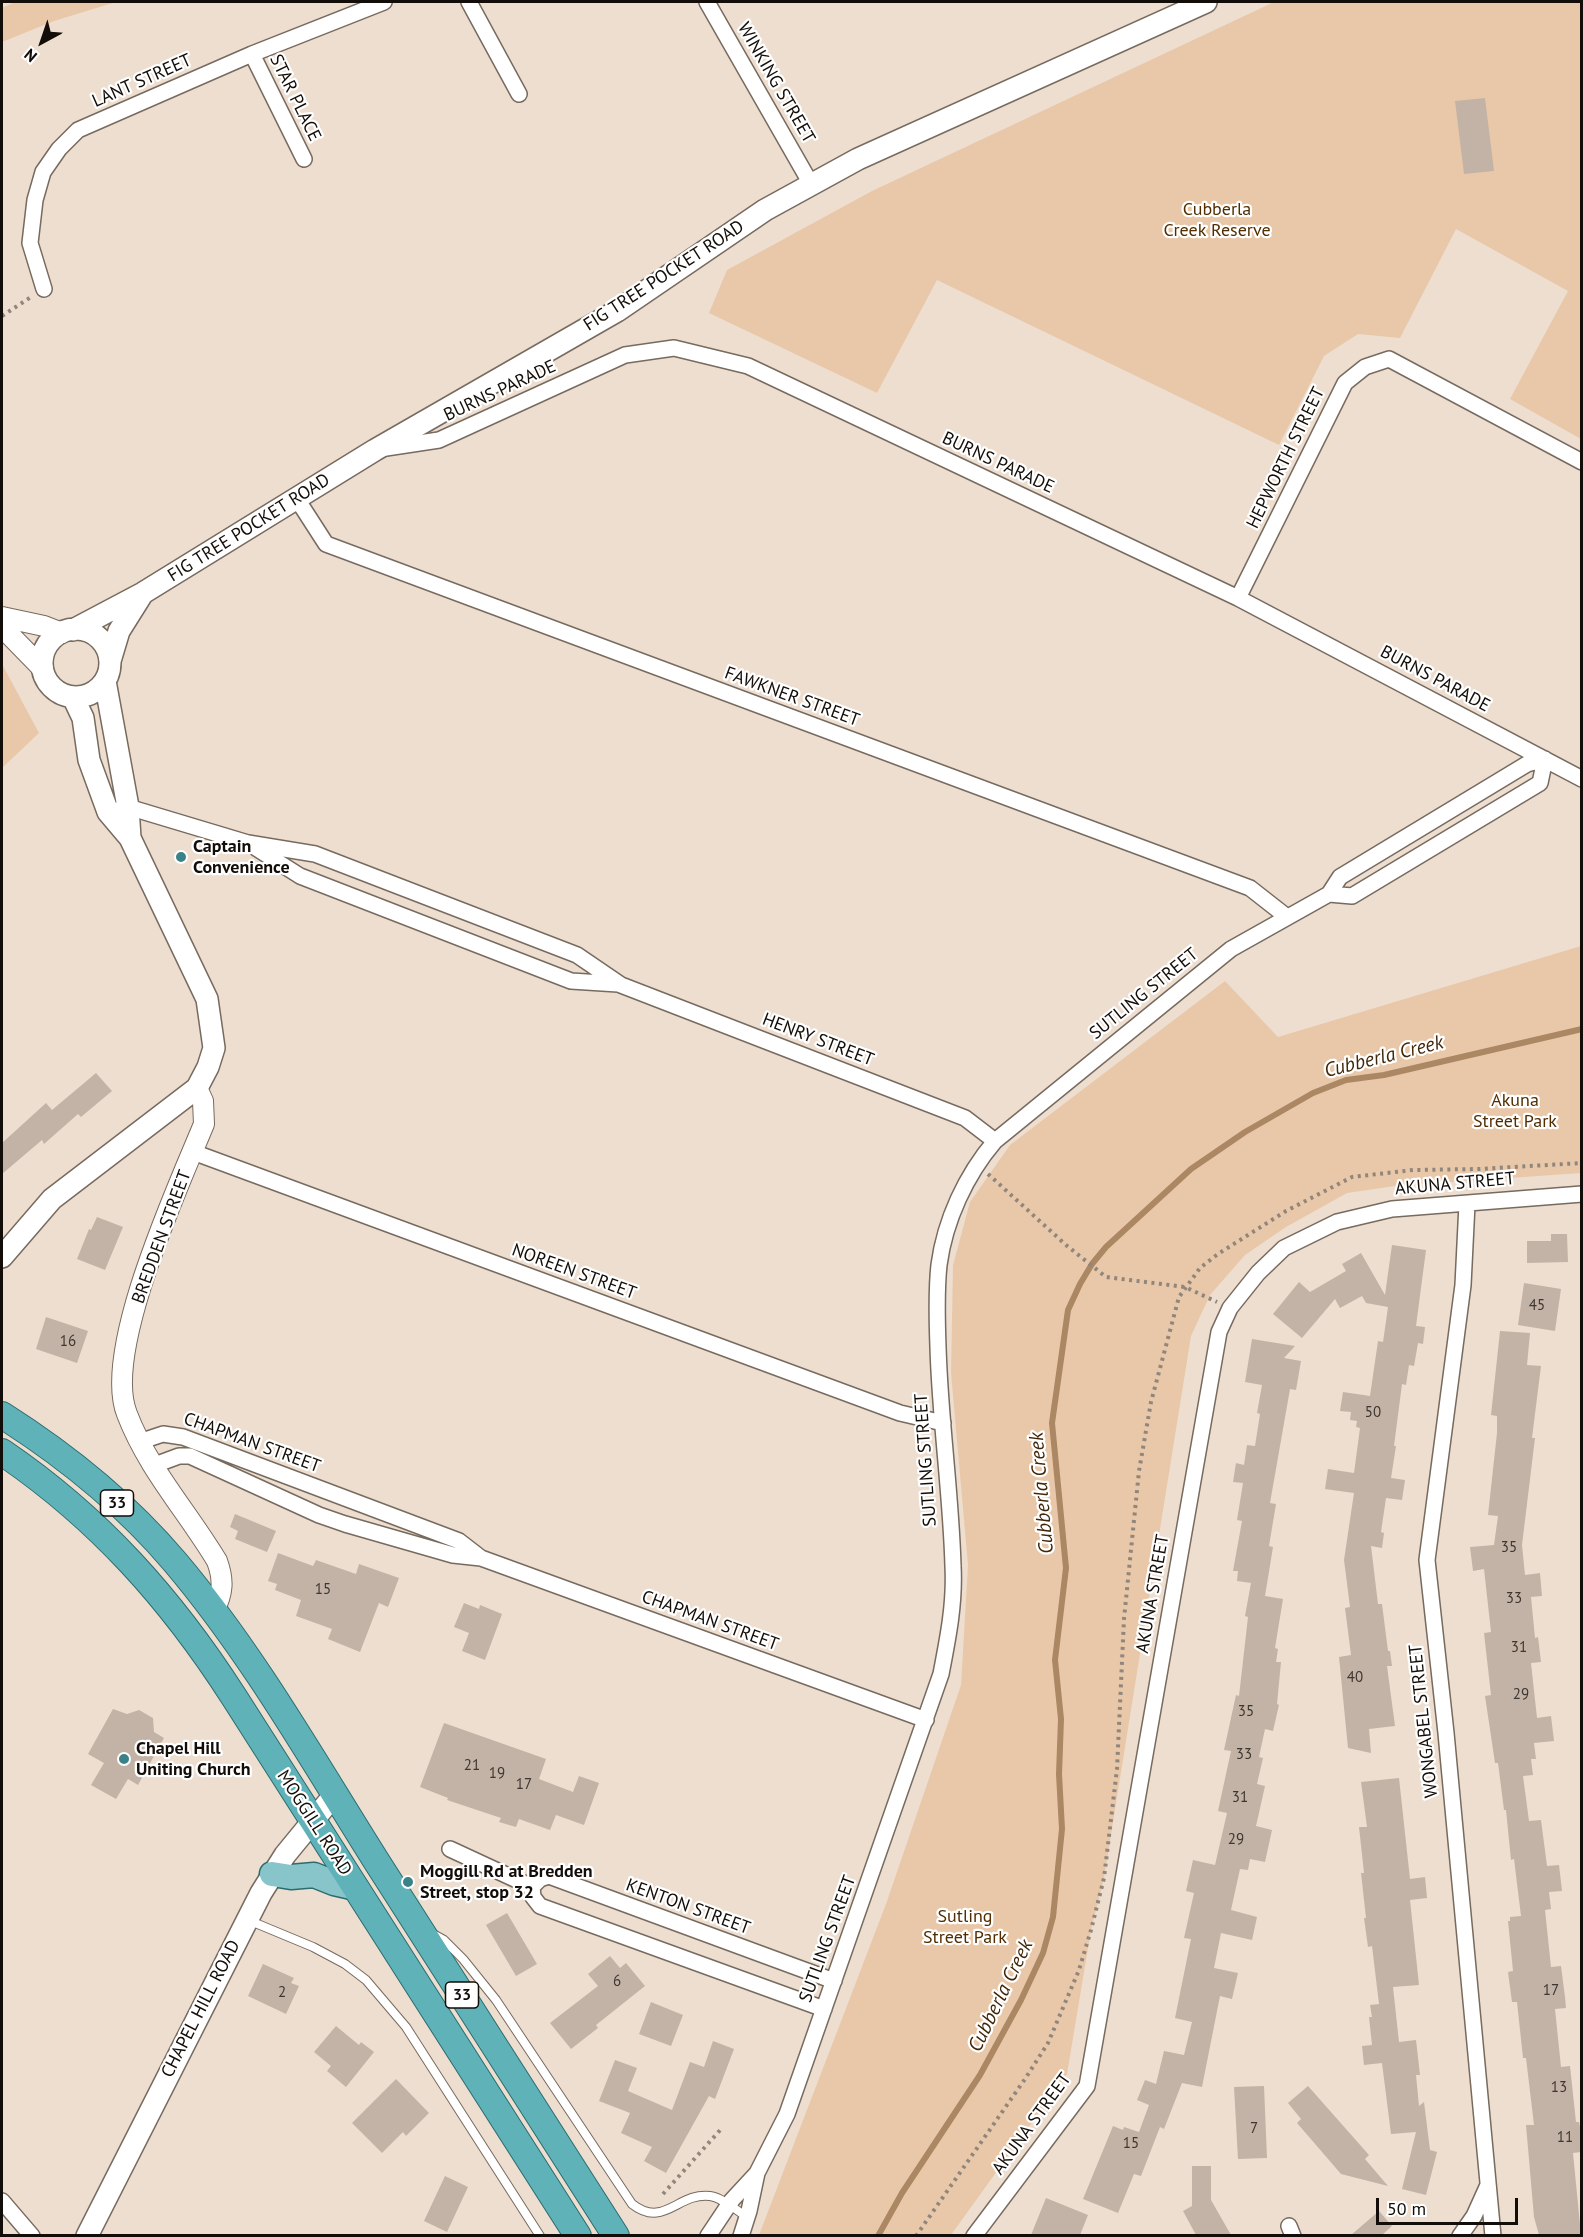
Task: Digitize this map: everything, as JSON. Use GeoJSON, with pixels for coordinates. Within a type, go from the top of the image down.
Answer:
{"type":"FeatureCollection","features":[{"type":"Feature","properties":{"kind":"highway","name":"MOGGILL ROAD"},"geometry":{"type":"LineString","coordinates":[[2,1414],[63,1457],[121,1507],[174,1560],[214,1611],[335,1794],[616,2235]]}},
{"type":"Feature","properties":{"kind":"highway","name":"MOGGILL ROAD"},"geometry":{"type":"LineString","coordinates":[[2,1452],[88,1519],[140,1570],[215,1667],[578,2235]]}},
{"type":"Feature","properties":{"kind":"main road","name":"FIG TREE POCKET ROAD"},"geometry":{"type":"LineString","coordinates":[[68,631],[143,593],[375,450],[616,311],[765,210],[811,184],[858,159],[1206,2]]}},
{"type":"Feature","properties":{"kind":"main road","name":"FIG TREE POCKET ROAD"},"geometry":{"type":"LineString","coordinates":[[118,809],[107,671],[119,631],[143,593]]}},
{"type":"Feature","properties":{"kind":"main road"},"geometry":{"type":"LineString","coordinates":[[68,631],[84,631],[102,642],[107,651],[107,671],[91,694],[73,697],[62,694],[46,680],[43,669],[46,648],[53,639],[68,631]]}},
{"type":"Feature","properties":{"kind":"main road","name":"FIG TREE POCKET ROAD"},"geometry":{"type":"LineString","coordinates":[[2,1257],[52,1199],[197,1088],[208,1067],[214,1048],[207,999],[118,809],[89,760],[83,718],[73,697]]}},
{"type":"Feature","properties":{"kind":"main road","name":"CHAPEL HILL ROAD"},"geometry":{"type":"LineString","coordinates":[[87,2235],[272,1874],[312,1820],[335,1794]]}},
{"type":"Feature","properties":{"kind":"main road"},"geometry":{"type":"LineString","coordinates":[[272,1874],[291,1877],[314,1875],[356,1888]]}},
{"type":"Feature","properties":{"kind":"street","name":"LANT STREET"},"geometry":{"type":"LineString","coordinates":[[44,289],[30,243],[35,200],[43,172],[59,149],[78,130],[252,54],[384,2]]}},
{"type":"Feature","properties":{"kind":"street"},"geometry":{"type":"LineString","coordinates":[[469,2],[519,94]]}},
{"type":"Feature","properties":{"kind":"street","name":"WINKING STREET"},"geometry":{"type":"LineString","coordinates":[[706,2],[811,184]]}},
{"type":"Feature","properties":{"kind":"street","name":"STAR PLACE"},"geometry":{"type":"LineString","coordinates":[[252,54],[304,159]]}},
{"type":"Feature","properties":{"kind":"street","name":"BURNS PARADE"},"geometry":{"type":"LineString","coordinates":[[375,450],[439,440],[625,355],[674,348],[748,366],[1238,598],[1581,779]]}},
{"type":"Feature","properties":{"kind":"street","name":"HEPWORTH STREET"},"geometry":{"type":"LineString","coordinates":[[1238,598],[1345,383],[1365,367],[1389,359],[1581,462]]}},
{"type":"Feature","properties":{"kind":"street","name":"FAWKNER STREET"},"geometry":{"type":"LineString","coordinates":[[297,499],[326,544],[1250,888],[1287,916]]}},
{"type":"Feature","properties":{"kind":"street"},"geometry":{"type":"LineString","coordinates":[[2,617],[68,631]]}},
{"type":"Feature","properties":{"kind":"street"},"geometry":{"type":"LineString","coordinates":[[2,627],[43,669]]}},
{"type":"Feature","properties":{"kind":"street","name":"SUTLING STREET"},"geometry":{"type":"LineString","coordinates":[[708,2235],[729,2205],[757,2172],[788,2114],[940,1674],[951,1625],[953,1567],[937,1314],[939,1264],[952,1214],[976,1164],[995,1141],[1231,949],[1329,894],[1340,877],[1527,764],[1545,759],[1540,783],[1352,896],[1329,894]]}},
{"type":"Feature","properties":{"kind":"street","name":"HENRY STREET"},"geometry":{"type":"LineString","coordinates":[[118,809],[248,843],[315,854],[577,955],[621,985],[965,1118],[995,1141]]}},
{"type":"Feature","properties":{"kind":"street","name":"HENRY STREET"},"geometry":{"type":"LineString","coordinates":[[248,843],[300,876],[571,981],[621,985]]}},
{"type":"Feature","properties":{"kind":"street","name":"BREDDEN STREET"},"geometry":{"type":"LineString","coordinates":[[197,1088],[203,1101],[204,1124],[142,1280],[123,1360],[121,1383],[126,1412],[139,1442],[152,1466],[217,1561],[223,1585],[222,1596],[214,1611]]}},
{"type":"Feature","properties":{"kind":"street","name":"NOREEN STREET"},"geometry":{"type":"LineString","coordinates":[[193,1152],[900,1413],[943,1423]]}},
{"type":"Feature","properties":{"kind":"street","name":"AKUNA STREET"},"geometry":{"type":"LineString","coordinates":[[974,2235],[1087,2086],[1218,1332],[1230,1308],[1258,1273],[1284,1248],[1337,1222],[1392,1209],[1581,1194]]}},
{"type":"Feature","properties":{"kind":"street","name":"WONGABEL STREET"},"geometry":{"type":"LineString","coordinates":[[1467,1204],[1463,1286],[1427,1560],[1446,1733],[1493,2235]]}},
{"type":"Feature","properties":{"kind":"street","name":"CHAPMAN STREET"},"geometry":{"type":"LineString","coordinates":[[139,1442],[163,1434],[183,1437],[459,1541],[481,1558]]}},
{"type":"Feature","properties":{"kind":"street","name":"CHAPMAN STREET"},"geometry":{"type":"LineString","coordinates":[[152,1466],[179,1456],[190,1456],[319,1515],[453,1556],[481,1558],[926,1720]]}},
{"type":"Feature","properties":{"kind":"street"},"geometry":{"type":"LineString","coordinates":[[450,1849],[532,1887],[533,1897],[540,1906],[824,2009]]}},
{"type":"Feature","properties":{"kind":"street","name":"KENTON STREET"},"geometry":{"type":"LineString","coordinates":[[532,1887],[540,1879],[549,1876],[834,1981]]}},
{"type":"Feature","properties":{"kind":"street","name":"SUTLING STREET"},"geometry":{"type":"LineString","coordinates":[[741,2235],[757,2172]]}},
{"type":"Feature","properties":{"kind":"street"},"geometry":{"type":"LineString","coordinates":[[1460,2235],[1474,2216],[1488,2185]]}},
{"type":"Feature","properties":{"kind":"street"},"geometry":{"type":"LineString","coordinates":[[2,2201],[32,2235]]}},
{"type":"Feature","properties":{"kind":"lane"},"geometry":{"type":"LineString","coordinates":[[247,1920],[313,1947],[345,1964],[366,1980],[406,2027],[540,2235]]}},
{"type":"Feature","properties":{"kind":"lane","name":"MOGGILL ROAD"},"geometry":{"type":"LineString","coordinates":[[416,1924],[444,1940],[492,1995],[632,2204],[646,2213],[654,2214],[688,2199],[703,2196],[716,2198],[747,2217]]}},
{"type":"Feature","properties":{"kind":"path"},"geometry":{"type":"LineString","coordinates":[[2,316],[44,289]]}},
{"type":"Feature","properties":{"kind":"path"},"geometry":{"type":"LineString","coordinates":[[976,1164],[1066,1245],[1106,1277],[1185,1287],[1230,1308]]}},
{"type":"Feature","properties":{"kind":"path"},"geometry":{"type":"LineString","coordinates":[[663,2194],[722,2128]]}},
{"type":"Feature","properties":{"kind":"green space"},"geometry":{"type":"Polygon","coordinates":[[[15,2],[116,2],[54,21],[2,42],[2,8],[15,2]]]}},
{"type":"Feature","properties":{"kind":"green space","name":"Cubberla Creek Reserve"},"geometry":{"type":"Polygon","coordinates":[[[1274,2],[1581,2],[1581,439],[1510,399],[1568,291],[1456,229],[1400,338],[1358,334],[1324,356],[1279,445],[937,280],[877,393],[709,313],[727,270],[872,191],[1274,2]]]}},
{"type":"Feature","properties":{"kind":"green space"},"geometry":{"type":"Polygon","coordinates":[[[2,664],[39,733],[2,768],[2,664]]]}},
{"type":"Feature","properties":{"kind":"green space"},"geometry":{"type":"Polygon","coordinates":[[[1581,946],[1581,1173],[1395,1186],[1347,1193],[1286,1227],[1245,1255],[1210,1295],[1191,1336],[1104,1878],[1091,1930],[1067,2074],[951,2235],[759,2235],[886,1904],[961,1685],[968,1565],[951,1373],[953,1265],[970,1202],[1010,1145],[1225,981],[1278,1037],[1581,946]]]}},
{"type":"Feature","properties":{"kind":"building"},"geometry":{"type":"Polygon","coordinates":[[[1485,98],[1494,171],[1464,174],[1455,101],[1485,98]]]}},
{"type":"Feature","properties":{"kind":"building"},"geometry":{"type":"Polygon","coordinates":[[[96,1073],[112,1091],[81,1117],[78,1114],[44,1144],[42,1140],[2,1174],[2,1143],[46,1103],[52,1110],[96,1073]]]}},
{"type":"Feature","properties":{"kind":"building"},"geometry":{"type":"Polygon","coordinates":[[[97,1217],[123,1227],[105,1270],[77,1259],[89,1229],[91,1230],[97,1217]]]}},
{"type":"Feature","properties":{"kind":"building"},"geometry":{"type":"Polygon","coordinates":[[[1551,1234],[1567,1234],[1568,1262],[1527,1263],[1527,1241],[1551,1241],[1551,1234]]]}},
{"type":"Feature","properties":{"kind":"building"},"geometry":{"type":"Polygon","coordinates":[[[1392,1245],[1426,1250],[1416,1326],[1425,1327],[1423,1344],[1418,1343],[1414,1366],[1409,1365],[1406,1385],[1402,1384],[1391,1478],[1405,1480],[1402,1500],[1386,1498],[1381,1532],[1384,1533],[1382,1548],[1371,1546],[1378,1604],[1382,1604],[1392,1666],[1387,1666],[1395,1726],[1369,1729],[1371,1753],[1348,1748],[1339,1657],[1351,1655],[1345,1608],[1350,1607],[1344,1560],[1354,1493],[1325,1489],[1328,1469],[1354,1473],[1360,1428],[1356,1427],[1357,1421],[1350,1420],[1351,1412],[1340,1411],[1343,1392],[1370,1396],[1378,1341],[1383,1342],[1388,1307],[1366,1303],[1362,1296],[1340,1308],[1335,1299],[1302,1338],[1273,1314],[1299,1282],[1310,1292],[1346,1271],[1342,1264],[1361,1253],[1385,1295],[1392,1245]]]}},
{"type":"Feature","properties":{"kind":"building"},"geometry":{"type":"Polygon","coordinates":[[[1524,1283],[1561,1289],[1555,1331],[1518,1325],[1524,1283]]]}},
{"type":"Feature","properties":{"kind":"building"},"geometry":{"type":"Polygon","coordinates":[[[46,1317],[88,1331],[77,1363],[36,1349],[46,1317]]]}},
{"type":"Feature","properties":{"kind":"building"},"geometry":{"type":"Polygon","coordinates":[[[1500,1331],[1530,1333],[1527,1365],[1541,1366],[1522,1545],[1525,1575],[1540,1573],[1542,1596],[1531,1597],[1535,1638],[1538,1637],[1541,1662],[1531,1663],[1537,1718],[1551,1716],[1554,1741],[1534,1743],[1536,1759],[1531,1759],[1533,1775],[1523,1776],[1529,1821],[1541,1820],[1547,1866],[1559,1865],[1562,1891],[1549,1892],[1551,1909],[1545,1910],[1551,1967],[1561,1966],[1565,1997],[1566,2008],[1555,2009],[1561,2067],[1570,2066],[1576,2122],[1579,2122],[1581,2127],[1581,2152],[1573,2153],[1581,2235],[1539,2235],[1534,2217],[1526,2125],[1534,2125],[1517,2002],[1512,2002],[1508,1972],[1513,1971],[1508,1921],[1510,1917],[1521,1916],[1514,1859],[1511,1860],[1506,1810],[1504,1810],[1498,1763],[1495,1763],[1485,1696],[1491,1695],[1484,1633],[1491,1632],[1484,1569],[1473,1571],[1470,1547],[1494,1545],[1498,1516],[1488,1515],[1497,1433],[1497,1416],[1491,1415],[1500,1331]]]}},
{"type":"Feature","properties":{"kind":"building"},"geometry":{"type":"Polygon","coordinates":[[[1252,1339],[1295,1346],[1284,1358],[1301,1361],[1296,1390],[1290,1389],[1270,1503],[1276,1504],[1269,1546],[1273,1547],[1265,1596],[1283,1599],[1275,1648],[1278,1649],[1276,1662],[1281,1662],[1277,1704],[1279,1705],[1273,1731],[1265,1729],[1259,1757],[1263,1758],[1257,1784],[1265,1786],[1256,1826],[1272,1830],[1265,1862],[1250,1859],[1248,1870],[1240,1869],[1231,1910],[1257,1917],[1252,1940],[1221,1933],[1214,1968],[1238,1973],[1232,1999],[1220,1996],[1202,2087],[1182,2083],[1164,2129],[1160,2127],[1141,2176],[1134,2174],[1118,2213],[1083,2199],[1113,2126],[1139,2132],[1149,2105],[1137,2100],[1145,2080],[1156,2084],[1164,2051],[1184,2055],[1192,2022],[1175,2018],[1191,1939],[1184,1938],[1194,1893],[1186,1891],[1193,1860],[1215,1865],[1227,1813],[1218,1811],[1231,1751],[1224,1750],[1236,1695],[1239,1696],[1248,1617],[1245,1616],[1251,1583],[1237,1581],[1238,1571],[1233,1571],[1242,1521],[1237,1520],[1243,1483],[1233,1482],[1236,1463],[1244,1465],[1247,1445],[1255,1446],[1262,1385],[1245,1382],[1252,1339]]]}},
{"type":"Feature","properties":{"kind":"building"},"geometry":{"type":"Polygon","coordinates":[[[235,1514],[276,1531],[267,1552],[235,1539],[238,1531],[230,1527],[235,1514]]]}},
{"type":"Feature","properties":{"kind":"building"},"geometry":{"type":"Polygon","coordinates":[[[278,1553],[313,1566],[316,1560],[356,1574],[359,1564],[399,1578],[388,1607],[379,1603],[360,1652],[328,1639],[332,1629],[296,1616],[301,1600],[275,1590],[277,1584],[268,1581],[278,1553]]]}},
{"type":"Feature","properties":{"kind":"building"},"geometry":{"type":"Polygon","coordinates":[[[464,1603],[479,1609],[480,1605],[502,1614],[485,1660],[462,1651],[469,1633],[454,1627],[464,1603]]]}},
{"type":"Feature","properties":{"kind":"building","name":"Chapel Hill Uniting Church"},"geometry":{"type":"Polygon","coordinates":[[[113,1709],[127,1714],[139,1710],[153,1718],[154,1732],[164,1738],[138,1785],[128,1779],[116,1799],[91,1785],[104,1763],[88,1754],[113,1709]]]}},
{"type":"Feature","properties":{"kind":"building"},"geometry":{"type":"Polygon","coordinates":[[[444,1723],[546,1759],[539,1779],[573,1792],[579,1776],[599,1783],[584,1825],[556,1815],[550,1830],[519,1819],[516,1827],[499,1822],[501,1818],[447,1800],[448,1798],[420,1787],[444,1723]]]}},
{"type":"Feature","properties":{"kind":"building"},"geometry":{"type":"Polygon","coordinates":[[[1399,1778],[1410,1879],[1425,1877],[1427,1898],[1410,1900],[1419,1985],[1393,1987],[1399,2042],[1416,2040],[1420,2075],[1416,2075],[1419,2106],[1424,2102],[1430,2150],[1437,2152],[1426,2195],[1402,2189],[1416,2132],[1391,2134],[1382,2063],[1364,2065],[1362,2046],[1372,2045],[1370,2005],[1379,2004],[1372,1946],[1368,1947],[1364,1918],[1366,1918],[1361,1873],[1364,1873],[1359,1827],[1367,1827],[1361,1782],[1399,1778]]]}},
{"type":"Feature","properties":{"kind":"building"},"geometry":{"type":"Polygon","coordinates":[[[507,1913],[537,1964],[516,1976],[486,1925],[507,1913]]]}},
{"type":"Feature","properties":{"kind":"building"},"geometry":{"type":"Polygon","coordinates":[[[610,1956],[620,1968],[626,1963],[645,1986],[596,2025],[598,2028],[571,2049],[550,2023],[598,1986],[588,1974],[610,1956]]]}},
{"type":"Feature","properties":{"kind":"building"},"geometry":{"type":"Polygon","coordinates":[[[263,1964],[294,1978],[291,1983],[299,1986],[286,2014],[248,1996],[263,1964]]]}},
{"type":"Feature","properties":{"kind":"building"},"geometry":{"type":"Polygon","coordinates":[[[651,2002],[683,2015],[671,2046],[639,2034],[651,2002]]]}},
{"type":"Feature","properties":{"kind":"building"},"geometry":{"type":"Polygon","coordinates":[[[336,2026],[359,2045],[361,2042],[374,2052],[346,2087],[327,2071],[331,2066],[314,2052],[336,2026]]]}},
{"type":"Feature","properties":{"kind":"building"},"geometry":{"type":"Polygon","coordinates":[[[713,2041],[734,2049],[715,2099],[709,2096],[666,2173],[644,2161],[652,2147],[621,2133],[630,2113],[599,2101],[615,2060],[637,2068],[628,2091],[672,2110],[690,2062],[704,2067],[713,2041]]]}},
{"type":"Feature","properties":{"kind":"building"},"geometry":{"type":"Polygon","coordinates":[[[396,2079],[429,2113],[406,2136],[403,2132],[382,2153],[352,2123],[396,2079]]]}},
{"type":"Feature","properties":{"kind":"building"},"geometry":{"type":"Polygon","coordinates":[[[1264,2086],[1267,2158],[1238,2159],[1234,2087],[1264,2086]]]}},
{"type":"Feature","properties":{"kind":"building"},"geometry":{"type":"Polygon","coordinates":[[[1308,2086],[1369,2155],[1365,2159],[1388,2186],[1341,2174],[1297,2123],[1301,2119],[1288,2103],[1308,2086]]]}},
{"type":"Feature","properties":{"kind":"building"},"geometry":{"type":"Polygon","coordinates":[[[1192,2166],[1211,2166],[1211,2200],[1231,2235],[1196,2235],[1183,2211],[1192,2206],[1192,2166]]]}},
{"type":"Feature","properties":{"kind":"building"},"geometry":{"type":"Polygon","coordinates":[[[445,2176],[468,2187],[447,2232],[424,2221],[445,2176]]]}},
{"type":"Feature","properties":{"kind":"building"},"geometry":{"type":"Polygon","coordinates":[[[1046,2198],[1088,2215],[1080,2235],[1031,2235],[1046,2198]]]}},
{"type":"Feature","properties":{"kind":"building"},"geometry":{"type":"Polygon","coordinates":[[[1379,2211],[1392,2226],[1382,2235],[1351,2235],[1379,2211]]]}},
{"type":"Feature","properties":{"kind":"waterway","name":"Cubberla Creek"},"geometry":{"type":"LineString","coordinates":[[878,2236],[902,2193],[980,2075],[1021,2000],[1043,1953],[1053,1917],[1062,1829],[1059,1774],[1061,1719],[1055,1660],[1066,1568],[1052,1423],[1068,1310],[1080,1284],[1106,1247],[1191,1169],[1245,1132],[1313,1093],[1346,1080],[1384,1075],[1582,1029]]}},
{"type":"Feature","properties":{"kind":"place","name":"Captain Convenience"},"geometry":{"type":"Point","coordinates":[181,857]}},
{"type":"Feature","properties":{"kind":"place","name":"Chapel Hill Uniting Church"},"geometry":{"type":"Point","coordinates":[124,1759]}},
{"type":"Feature","properties":{"kind":"place","name":"Moggill Rd at Bredden Street, stop 32"},"geometry":{"type":"Point","coordinates":[408,1882]}},
{"type":"Feature","properties":{"kind":"park label","name":"Akuna Street Park"},"geometry":{"type":"Point","coordinates":[1515,1111]}},
{"type":"Feature","properties":{"kind":"park label","name":"Sutling Street Park"},"geometry":{"type":"Point","coordinates":[965,1927]}}]}
